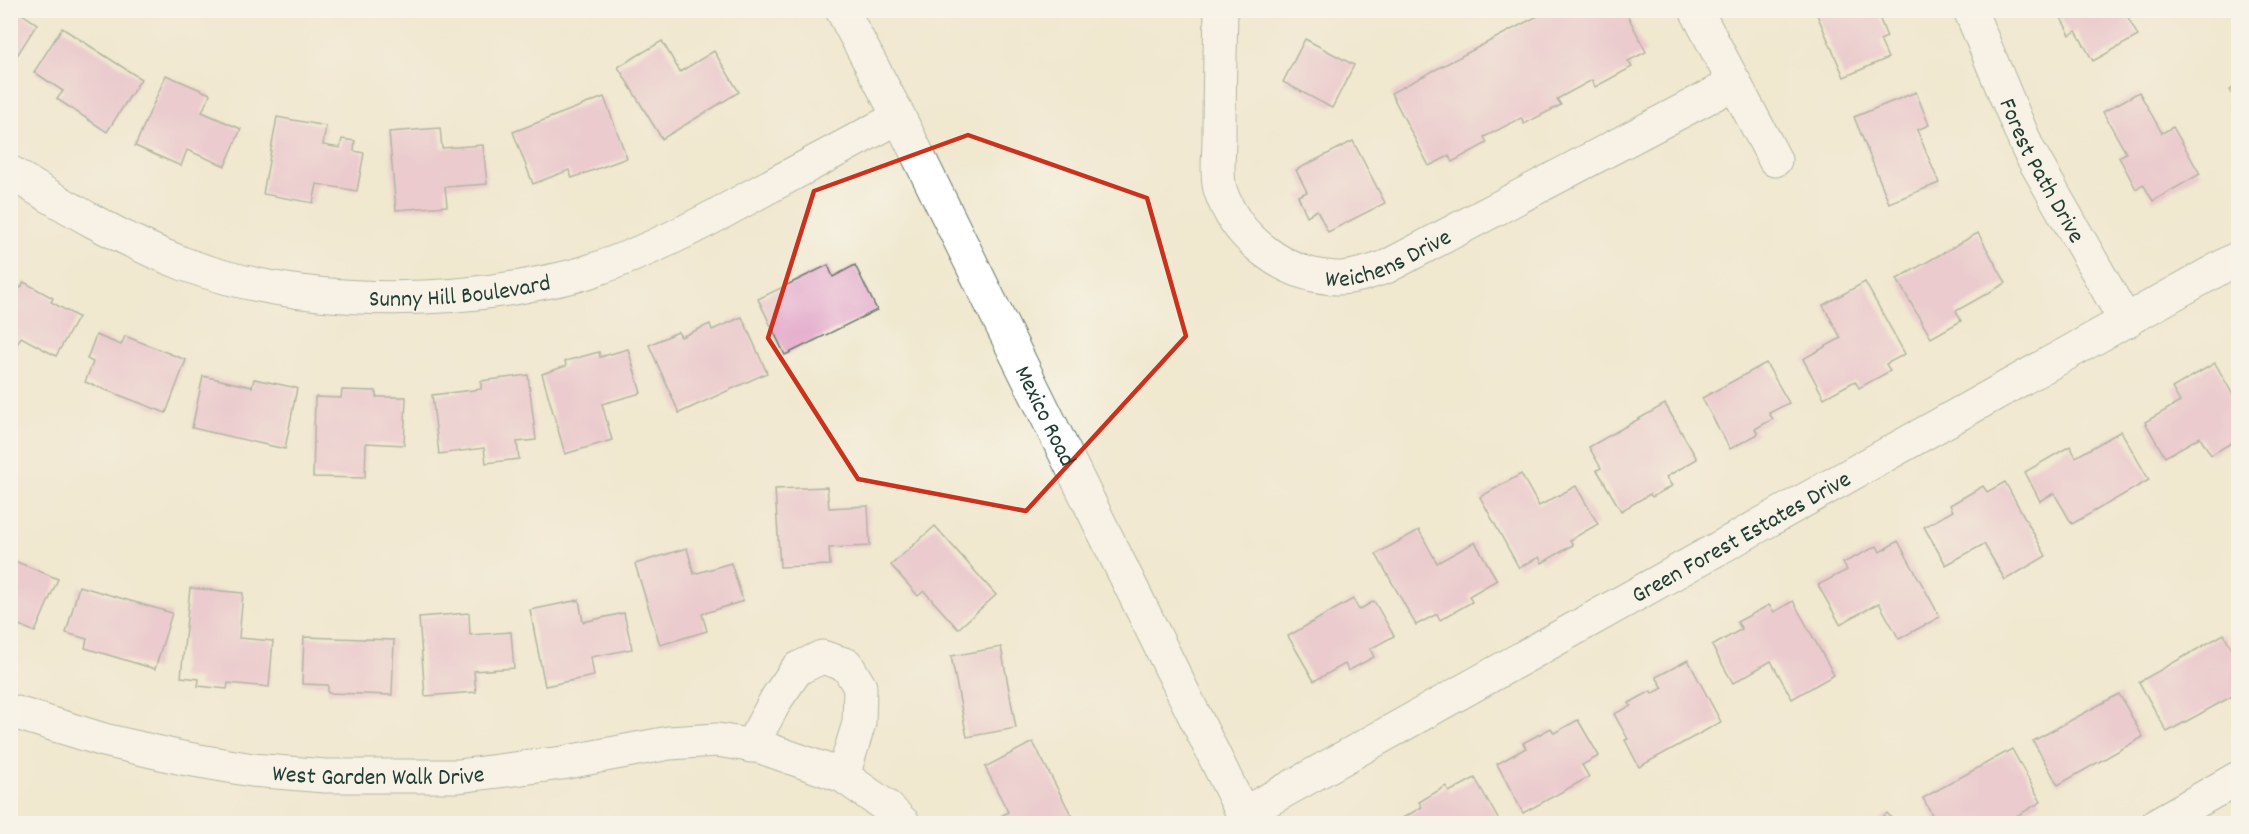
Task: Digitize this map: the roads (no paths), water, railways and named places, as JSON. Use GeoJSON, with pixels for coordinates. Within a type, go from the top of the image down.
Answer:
{"type":"FeatureCollection","features":[{"type":"Feature","properties":{"kind":"street","name":"Mexico Road"},"geometry":{"type":"LineString","coordinates":[[842,10],[898,117],[1245,818]]}},
{"type":"Feature","properties":{"kind":"street","name":"Weichens Drive"},"geometry":{"type":"LineString","coordinates":[[1221,10],[1220,188],[1235,221],[1262,250],[1287,265],[1310,274],[1337,278],[1359,276],[1386,267],[1735,83]]}},
{"type":"Feature","properties":{"kind":"street"},"geometry":{"type":"LineString","coordinates":[[1696,10],[1775,160]]}},
{"type":"Feature","properties":{"kind":"street","name":"Forest Path Drive"},"geometry":{"type":"LineString","coordinates":[[1970,10],[2028,148],[2126,322]]}},
{"type":"Feature","properties":{"kind":"street","name":"Sunny Hill Boulevard"},"geometry":{"type":"LineString","coordinates":[[10,172],[76,213],[135,243],[185,264],[240,280],[312,292],[379,299],[446,296],[488,292],[589,272],[642,251],[728,209],[898,117]]}},
{"type":"Feature","properties":{"kind":"street","name":"Green Forest Estates Drive"},"geometry":{"type":"LineString","coordinates":[[1245,818],[2238,258]]}},
{"type":"Feature","properties":{"kind":"street"},"geometry":{"type":"LineString","coordinates":[[751,746],[777,698],[797,669],[822,657],[847,665],[860,687],[860,723],[843,776]]}},
{"type":"Feature","properties":{"kind":"street","name":"West Garden Walk Drive"},"geometry":{"type":"LineString","coordinates":[[10,711],[104,740],[182,758],[252,770],[325,776],[458,776],[562,763],[669,743],[717,740],[761,747],[843,776],[887,807],[904,824]]}},
{"type":"Feature","properties":{"kind":"street"},"geometry":{"type":"LineString","coordinates":[[2157,824],[2238,778]]}}]}
